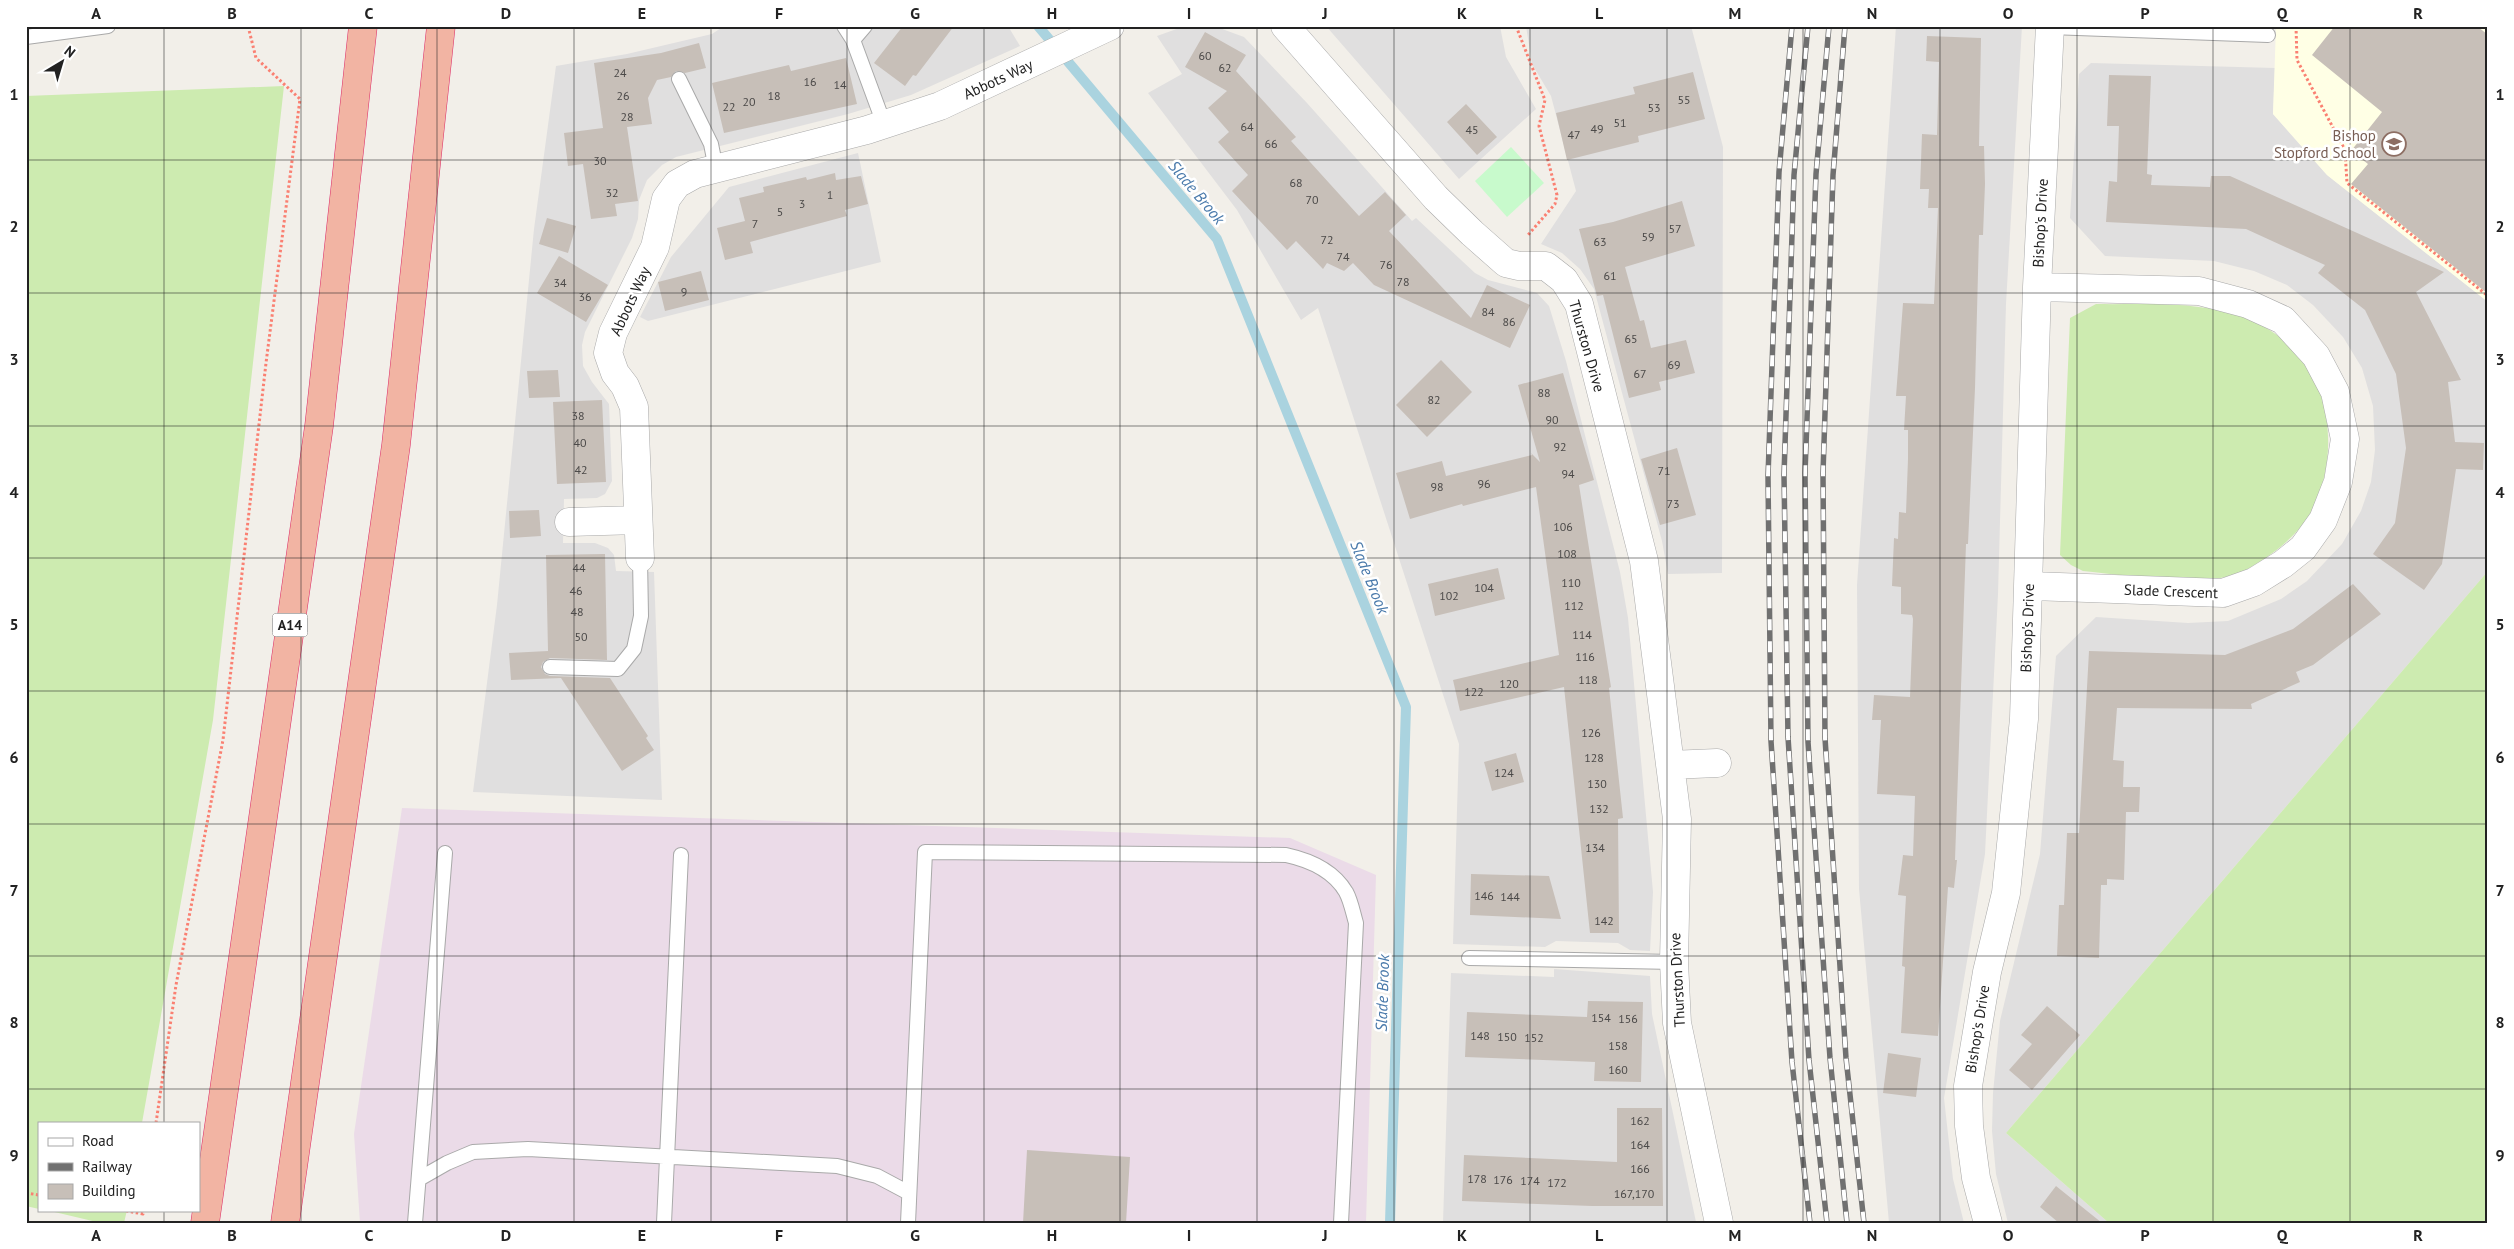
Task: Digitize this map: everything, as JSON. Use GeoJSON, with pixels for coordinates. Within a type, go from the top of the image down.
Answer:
{"type":"FeatureCollection","features":[{"type":"Feature","properties":{"kind":"highway","name":"A14"},"geometry":{"type":"LineString","coordinates":[[205,1223],[319,426],[363,26]]}},
{"type":"Feature","properties":{"kind":"highway"},"geometry":{"type":"LineString","coordinates":[[285,1223],[396,445],[441,26]]}},
{"type":"Feature","properties":{"kind":"street","name":"Abbots Way"},"geometry":{"type":"LineString","coordinates":[[640,558],[634,407],[625,386],[615,373],[608,353],[613,333],[655,247],[666,199],[677,184],[695,174],[884,124],[940,106],[1110,26]]}},
{"type":"Feature","properties":{"kind":"street","name":"Thurston Drive"},"geometry":{"type":"LineString","coordinates":[[1285,26],[1436,198],[1506,262],[1519,266],[1546,266],[1564,280],[1578,304],[1644,561],[1676,819],[1674,962],[1678,1023],[1719,1223]]}},
{"type":"Feature","properties":{"kind":"street","name":"Bishop's Drive"},"geometry":{"type":"LineString","coordinates":[[1988,1223],[1974,1161],[1969,1126],[1968,1086],[1987,972],[2007,883],[2024,719],[2037,287],[2050,26]]}},
{"type":"Feature","properties":{"kind":"street","name":"Slade Crescent"},"geometry":{"type":"LineString","coordinates":[[2029,586],[2223,594],[2254,582],[2283,564],[2303,548],[2322,520],[2338,482],[2345,439],[2335,392],[2331,384],[2316,356],[2283,320],[2248,304],[2199,291],[2037,287]]}},
{"type":"Feature","properties":{"kind":"street"},"geometry":{"type":"LineString","coordinates":[[569,522],[638,520]]}},
{"type":"Feature","properties":{"kind":"street"},"geometry":{"type":"LineString","coordinates":[[1670,764],[1716,763]]}},
{"type":"Feature","properties":{"kind":"lane"},"geometry":{"type":"LineString","coordinates":[[26,37],[108,26]]}},
{"type":"Feature","properties":{"kind":"lane"},"geometry":{"type":"LineString","coordinates":[[844,26],[853,40],[884,124]]}},
{"type":"Feature","properties":{"kind":"lane"},"geometry":{"type":"LineString","coordinates":[[853,40],[865,26]]}},
{"type":"Feature","properties":{"kind":"lane"},"geometry":{"type":"LineString","coordinates":[[2050,26],[2268,34]]}},
{"type":"Feature","properties":{"kind":"lane"},"geometry":{"type":"LineString","coordinates":[[679,79],[711,144],[716,169]]}},
{"type":"Feature","properties":{"kind":"lane","name":"Abbots Way"},"geometry":{"type":"LineString","coordinates":[[550,667],[618,669],[634,649],[641,616],[640,558]]}},
{"type":"Feature","properties":{"kind":"lane"},"geometry":{"type":"LineString","coordinates":[[908,1223],[925,852],[1286,855],[1307,860],[1330,874],[1346,892],[1356,923],[1341,1223]]}},
{"type":"Feature","properties":{"kind":"lane"},"geometry":{"type":"LineString","coordinates":[[415,1223],[445,853]]}},
{"type":"Feature","properties":{"kind":"lane"},"geometry":{"type":"LineString","coordinates":[[664,1223],[682,855]]}},
{"type":"Feature","properties":{"kind":"lane"},"geometry":{"type":"LineString","coordinates":[[1469,958],[1674,962]]}},
{"type":"Feature","properties":{"kind":"lane"},"geometry":{"type":"LineString","coordinates":[[419,1179],[447,1163],[473,1152],[528,1149],[837,1166],[877,1176],[909,1193]]}},
{"type":"Feature","properties":{"kind":"path"},"geometry":{"type":"LineString","coordinates":[[156,1122],[176,985],[223,740],[266,363],[300,99],[256,58],[248,26]]}},
{"type":"Feature","properties":{"kind":"path"},"geometry":{"type":"LineString","coordinates":[[1516,26],[1545,100],[1539,126],[1557,195],[1555,204],[1524,240],[1519,266]]}},
{"type":"Feature","properties":{"kind":"path"},"geometry":{"type":"LineString","coordinates":[[2296,26],[2297,60],[2345,150],[2347,183],[2488,296]]}},
{"type":"Feature","properties":{"kind":"path"},"geometry":{"type":"LineString","coordinates":[[132,1212],[143,1214],[144,1212]]}},
{"type":"Feature","properties":{"kind":"shaded area"},"geometry":{"type":"Polygon","coordinates":[[[724,26],[1008,26],[1020,46],[911,95],[848,114],[676,157],[662,165],[647,180],[639,200],[638,219],[632,238],[585,332],[582,345],[583,366],[592,382],[609,404],[612,481],[605,494],[597,498],[564,499],[563,543],[595,543],[608,548],[614,555],[616,571],[654,572],[662,800],[473,792],[497,605],[534,229],[556,66],[627,54],[712,34],[724,26]]]}},
{"type":"Feature","properties":{"kind":"shaded area"},"geometry":{"type":"Polygon","coordinates":[[[1185,26],[1214,26],[1244,37],[1307,103],[1412,221],[1416,218],[1475,273],[1488,280],[1537,293],[1549,306],[1566,361],[1620,572],[1628,618],[1653,892],[1650,951],[1630,950],[1618,943],[1556,941],[1545,947],[1453,944],[1459,744],[1318,308],[1301,320],[1237,210],[1148,93],[1182,74],[1157,36],[1185,26]]]}},
{"type":"Feature","properties":{"kind":"shaded area"},"geometry":{"type":"Polygon","coordinates":[[[1326,26],[1500,26],[1506,57],[1536,109],[1459,179],[1326,26]]]}},
{"type":"Feature","properties":{"kind":"shaded area"},"geometry":{"type":"Polygon","coordinates":[[[1526,26],[1691,26],[1723,147],[1722,573],[1668,574],[1662,541],[1594,289],[1580,269],[1562,253],[1541,244],[1576,191],[1551,96],[1532,64],[1526,26]]]}},
{"type":"Feature","properties":{"kind":"shaded area"},"geometry":{"type":"Polygon","coordinates":[[[1896,26],[2022,26],[2006,304],[1998,594],[1985,854],[1944,1098],[1953,1179],[1964,1223],[1889,1223],[1859,889],[1857,585],[1896,26]]]}},
{"type":"Feature","properties":{"kind":"shaded area","name":"Bishop Stopford School"},"geometry":{"type":"Polygon","coordinates":[[[2276,26],[2488,26],[2488,302],[2327,175],[2273,114],[2276,26]]]}},
{"type":"Feature","properties":{"kind":"shaded area"},"geometry":{"type":"Polygon","coordinates":[[[2091,63],[2275,68],[2273,114],[2327,175],[2488,302],[2488,571],[2006,1133],[2109,1223],[2008,1223],[1996,1174],[1992,1131],[1993,1093],[2000,1021],[2040,854],[2056,656],[2096,617],[2188,623],[2228,621],[2281,599],[2307,581],[2342,544],[2361,511],[2371,482],[2375,450],[2373,406],[2362,368],[2343,337],[2313,305],[2287,285],[2254,271],[2214,261],[2105,256],[2070,218],[2079,74],[2091,63]]]}},
{"type":"Feature","properties":{"kind":"shaded area"},"geometry":{"type":"Polygon","coordinates":[[[858,153],[881,262],[648,321],[640,317],[671,257],[729,187],[858,153]]]}},
{"type":"Feature","properties":{"kind":"shaded area"},"geometry":{"type":"Polygon","coordinates":[[[402,808],[1290,838],[1376,875],[1366,1223],[360,1223],[354,1134],[402,808]]]}},
{"type":"Feature","properties":{"kind":"shaded area"},"geometry":{"type":"Polygon","coordinates":[[[1554,969],[1650,976],[1652,1014],[1696,1222],[1443,1223],[1451,973],[1554,977],[1554,969]]]}},
{"type":"Feature","properties":{"kind":"green space"},"geometry":{"type":"Polygon","coordinates":[[[284,86],[213,720],[142,1122],[38,1122],[38,1209],[26,1206],[26,96],[284,86]]]}},
{"type":"Feature","properties":{"kind":"green space"},"geometry":{"type":"Polygon","coordinates":[[[1511,147],[1544,183],[1507,217],[1475,181],[1511,147]]]}},
{"type":"Feature","properties":{"kind":"green space"},"geometry":{"type":"Polygon","coordinates":[[[2096,304],[2181,305],[2223,311],[2244,317],[2263,326],[2281,338],[2309,369],[2318,387],[2324,406],[2327,426],[2328,447],[2321,491],[2308,518],[2298,530],[2274,552],[2250,568],[2235,575],[2213,579],[2157,579],[2083,571],[2071,565],[2060,555],[2070,318],[2096,304]]]}},
{"type":"Feature","properties":{"kind":"green space"},"geometry":{"type":"Polygon","coordinates":[[[2488,571],[2488,1223],[2109,1223],[2006,1133],[2488,571]]]}},
{"type":"Feature","properties":{"kind":"green space"},"geometry":{"type":"Polygon","coordinates":[[[54,1212],[127,1212],[124,1223],[101,1223],[54,1212]]]}},
{"type":"Feature","properties":{"kind":"building"},"geometry":{"type":"Polygon","coordinates":[[[903,26],[954,26],[916,76],[913,75],[905,86],[874,63],[903,26]]]}},
{"type":"Feature","properties":{"kind":"building","name":"Bishop Stopford School"},"geometry":{"type":"Polygon","coordinates":[[[2335,26],[2477,26],[2488,35],[2488,294],[2351,184],[2368,164],[2351,151],[2382,112],[2312,55],[2335,26]]]}},
{"type":"Feature","properties":{"kind":"building"},"geometry":{"type":"Polygon","coordinates":[[[1205,32],[1246,55],[1236,71],[1296,137],[1291,141],[1359,216],[1385,192],[1406,215],[1389,231],[1471,318],[1487,285],[1530,305],[1510,348],[1374,285],[1353,263],[1344,271],[1327,263],[1323,269],[1296,241],[1287,250],[1232,191],[1248,175],[1218,142],[1229,132],[1208,108],[1227,91],[1185,67],[1205,32]]]}},
{"type":"Feature","properties":{"kind":"building"},"geometry":{"type":"Polygon","coordinates":[[[1927,36],[1981,38],[1979,146],[1984,146],[1985,184],[1983,235],[1979,235],[1975,388],[1968,544],[1966,544],[1955,860],[1957,860],[1954,888],[1948,887],[1938,1036],[1901,1033],[1905,967],[1902,966],[1906,896],[1898,895],[1903,855],[1913,856],[1915,796],[1877,794],[1881,720],[1872,720],[1874,695],[1910,697],[1913,619],[1912,615],[1901,614],[1901,587],[1892,586],[1894,538],[1898,539],[1899,512],[1906,513],[1908,459],[1908,430],[1904,430],[1906,396],[1896,396],[1903,303],[1934,304],[1938,208],[1928,208],[1929,189],[1920,189],[1922,134],[1937,135],[1939,62],[1926,61],[1927,36]]]}},
{"type":"Feature","properties":{"kind":"building"},"geometry":{"type":"Polygon","coordinates":[[[699,43],[706,68],[685,73],[676,71],[671,77],[657,80],[648,98],[652,124],[627,127],[638,201],[615,204],[617,216],[591,219],[583,164],[568,166],[564,133],[603,128],[594,63],[661,53],[699,43]]]}},
{"type":"Feature","properties":{"kind":"building"},"geometry":{"type":"Polygon","coordinates":[[[846,58],[857,104],[724,133],[712,83],[789,65],[791,71],[846,58]]]}},
{"type":"Feature","properties":{"kind":"building"},"geometry":{"type":"Polygon","coordinates":[[[1693,72],[1705,119],[1638,136],[1639,142],[1567,160],[1556,113],[1635,94],[1633,87],[1693,72]]]}},
{"type":"Feature","properties":{"kind":"building"},"geometry":{"type":"Polygon","coordinates":[[[2109,75],[2151,76],[2147,174],[2152,175],[2151,185],[2210,187],[2211,176],[2230,176],[2444,272],[2416,292],[2461,380],[2448,382],[2455,442],[2484,443],[2483,470],[2456,469],[2442,564],[2424,590],[2373,554],[2395,523],[2406,448],[2396,374],[2365,310],[2318,273],[2325,265],[2246,229],[2106,222],[2109,181],[2117,182],[2119,126],[2107,126],[2109,75]]]}},
{"type":"Feature","properties":{"kind":"building"},"geometry":{"type":"Polygon","coordinates":[[[1466,104],[1497,137],[1477,155],[1447,122],[1466,104]]]}},
{"type":"Feature","properties":{"kind":"building"},"geometry":{"type":"Polygon","coordinates":[[[835,173],[836,180],[861,176],[868,204],[845,210],[847,216],[750,242],[753,253],[725,260],[717,228],[745,221],[739,198],[764,192],[763,187],[806,177],[807,180],[835,173]]]}},
{"type":"Feature","properties":{"kind":"building"},"geometry":{"type":"Polygon","coordinates":[[[1682,201],[1695,246],[1625,267],[1640,321],[1644,320],[1651,348],[1686,340],[1695,373],[1659,382],[1661,390],[1629,398],[1603,295],[1597,296],[1579,229],[1613,222],[1682,201]]]}},
{"type":"Feature","properties":{"kind":"building"},"geometry":{"type":"Polygon","coordinates":[[[547,218],[576,226],[568,253],[539,244],[547,218]]]}},
{"type":"Feature","properties":{"kind":"building"},"geometry":{"type":"Polygon","coordinates":[[[559,256],[608,285],[586,322],[537,293],[559,256]]]}},
{"type":"Feature","properties":{"kind":"building"},"geometry":{"type":"Polygon","coordinates":[[[701,271],[709,300],[665,311],[658,282],[701,271]]]}},
{"type":"Feature","properties":{"kind":"building"},"geometry":{"type":"Polygon","coordinates":[[[1441,360],[1472,392],[1427,437],[1396,405],[1441,360]]]}},
{"type":"Feature","properties":{"kind":"building"},"geometry":{"type":"Polygon","coordinates":[[[558,370],[560,397],[529,398],[527,371],[558,370]]]}},
{"type":"Feature","properties":{"kind":"building"},"geometry":{"type":"Polygon","coordinates":[[[1563,373],[1594,480],[1579,485],[1611,687],[1609,688],[1623,818],[1618,819],[1619,933],[1590,933],[1564,687],[1460,711],[1453,680],[1559,655],[1536,487],[1463,506],[1462,504],[1410,519],[1396,473],[1442,461],[1446,476],[1532,455],[1531,453],[1540,462],[1518,385],[1563,373]]]}},
{"type":"Feature","properties":{"kind":"building"},"geometry":{"type":"Polygon","coordinates":[[[602,400],[606,482],[557,484],[553,402],[602,400]]]}},
{"type":"Feature","properties":{"kind":"building"},"geometry":{"type":"Polygon","coordinates":[[[1677,448],[1696,515],[1660,525],[1641,459],[1677,448]]]}},
{"type":"Feature","properties":{"kind":"building"},"geometry":{"type":"Polygon","coordinates":[[[539,510],[541,536],[510,538],[509,511],[539,510]]]}},
{"type":"Feature","properties":{"kind":"building"},"geometry":{"type":"Polygon","coordinates":[[[605,554],[607,660],[550,658],[543,662],[541,667],[545,674],[550,676],[610,678],[648,736],[646,738],[654,750],[622,771],[561,678],[511,680],[509,653],[548,651],[546,555],[605,554]]]}},
{"type":"Feature","properties":{"kind":"building"},"geometry":{"type":"Polygon","coordinates":[[[1498,568],[1505,599],[1435,616],[1428,584],[1498,568]]]}},
{"type":"Feature","properties":{"kind":"building"},"geometry":{"type":"Polygon","coordinates":[[[2353,584],[2381,614],[2313,665],[2296,672],[2300,682],[2251,704],[2252,709],[2117,708],[2113,760],[2124,761],[2123,787],[2140,787],[2139,812],[2126,812],[2124,880],[2107,879],[2107,885],[2101,885],[2099,958],[2057,956],[2059,905],[2064,905],[2067,833],[2079,833],[2089,651],[2225,655],[2293,629],[2353,584]]]}},
{"type":"Feature","properties":{"kind":"building"},"geometry":{"type":"Polygon","coordinates":[[[1516,753],[1524,782],[1492,791],[1484,762],[1516,753]]]}},
{"type":"Feature","properties":{"kind":"building"},"geometry":{"type":"Polygon","coordinates":[[[1471,874],[1549,876],[1561,919],[1470,915],[1471,874]]]}},
{"type":"Feature","properties":{"kind":"building"},"geometry":{"type":"Polygon","coordinates":[[[1588,1001],[1643,1002],[1641,1082],[1594,1081],[1595,1062],[1465,1057],[1467,1012],[1587,1017],[1588,1001]]]}},
{"type":"Feature","properties":{"kind":"building"},"geometry":{"type":"Polygon","coordinates":[[[2047,1006],[2080,1035],[2032,1090],[2009,1070],[2032,1044],[2021,1035],[2047,1006]]]}},
{"type":"Feature","properties":{"kind":"building"},"geometry":{"type":"Polygon","coordinates":[[[1888,1053],[1921,1058],[1916,1097],[1883,1093],[1888,1053]]]}},
{"type":"Feature","properties":{"kind":"building"},"geometry":{"type":"Polygon","coordinates":[[[1617,1108],[1662,1108],[1663,1206],[1592,1206],[1462,1201],[1464,1155],[1617,1162],[1617,1108]]]}},
{"type":"Feature","properties":{"kind":"building"},"geometry":{"type":"Polygon","coordinates":[[[1027,1150],[1130,1157],[1126,1223],[1023,1223],[1027,1150]]]}},
{"type":"Feature","properties":{"kind":"building"},"geometry":{"type":"Polygon","coordinates":[[[2056,1186],[2102,1223],[2059,1223],[2040,1207],[2056,1186]]]}},
{"type":"Feature","properties":{"kind":"waterway","name":"Slade Brook"},"geometry":{"type":"LineString","coordinates":[[1038,26],[1217,239],[1406,707],[1390,1223]]}},
{"type":"Feature","properties":{"kind":"railway"},"geometry":{"type":"LineString","coordinates":[[1792,26],[1779,172],[1768,476],[1771,741],[1792,1062],[1810,1223]]}},
{"type":"Feature","properties":{"kind":"railway"},"geometry":{"type":"LineString","coordinates":[[1808,26],[1794,175],[1784,475],[1788,737],[1809,1060],[1827,1223]]}},
{"type":"Feature","properties":{"kind":"railway"},"geometry":{"type":"LineString","coordinates":[[1829,26],[1816,174],[1805,473],[1808,742],[1830,1058],[1847,1223]]}},
{"type":"Feature","properties":{"kind":"railway"},"geometry":{"type":"LineString","coordinates":[[1845,26],[1833,175],[1823,473],[1825,738],[1846,1058],[1864,1223]]}},
{"type":"Feature","properties":{"kind":"place","name":"Bishop Stopford School"},"geometry":{"type":"Point","coordinates":[2394,144]}}]}
